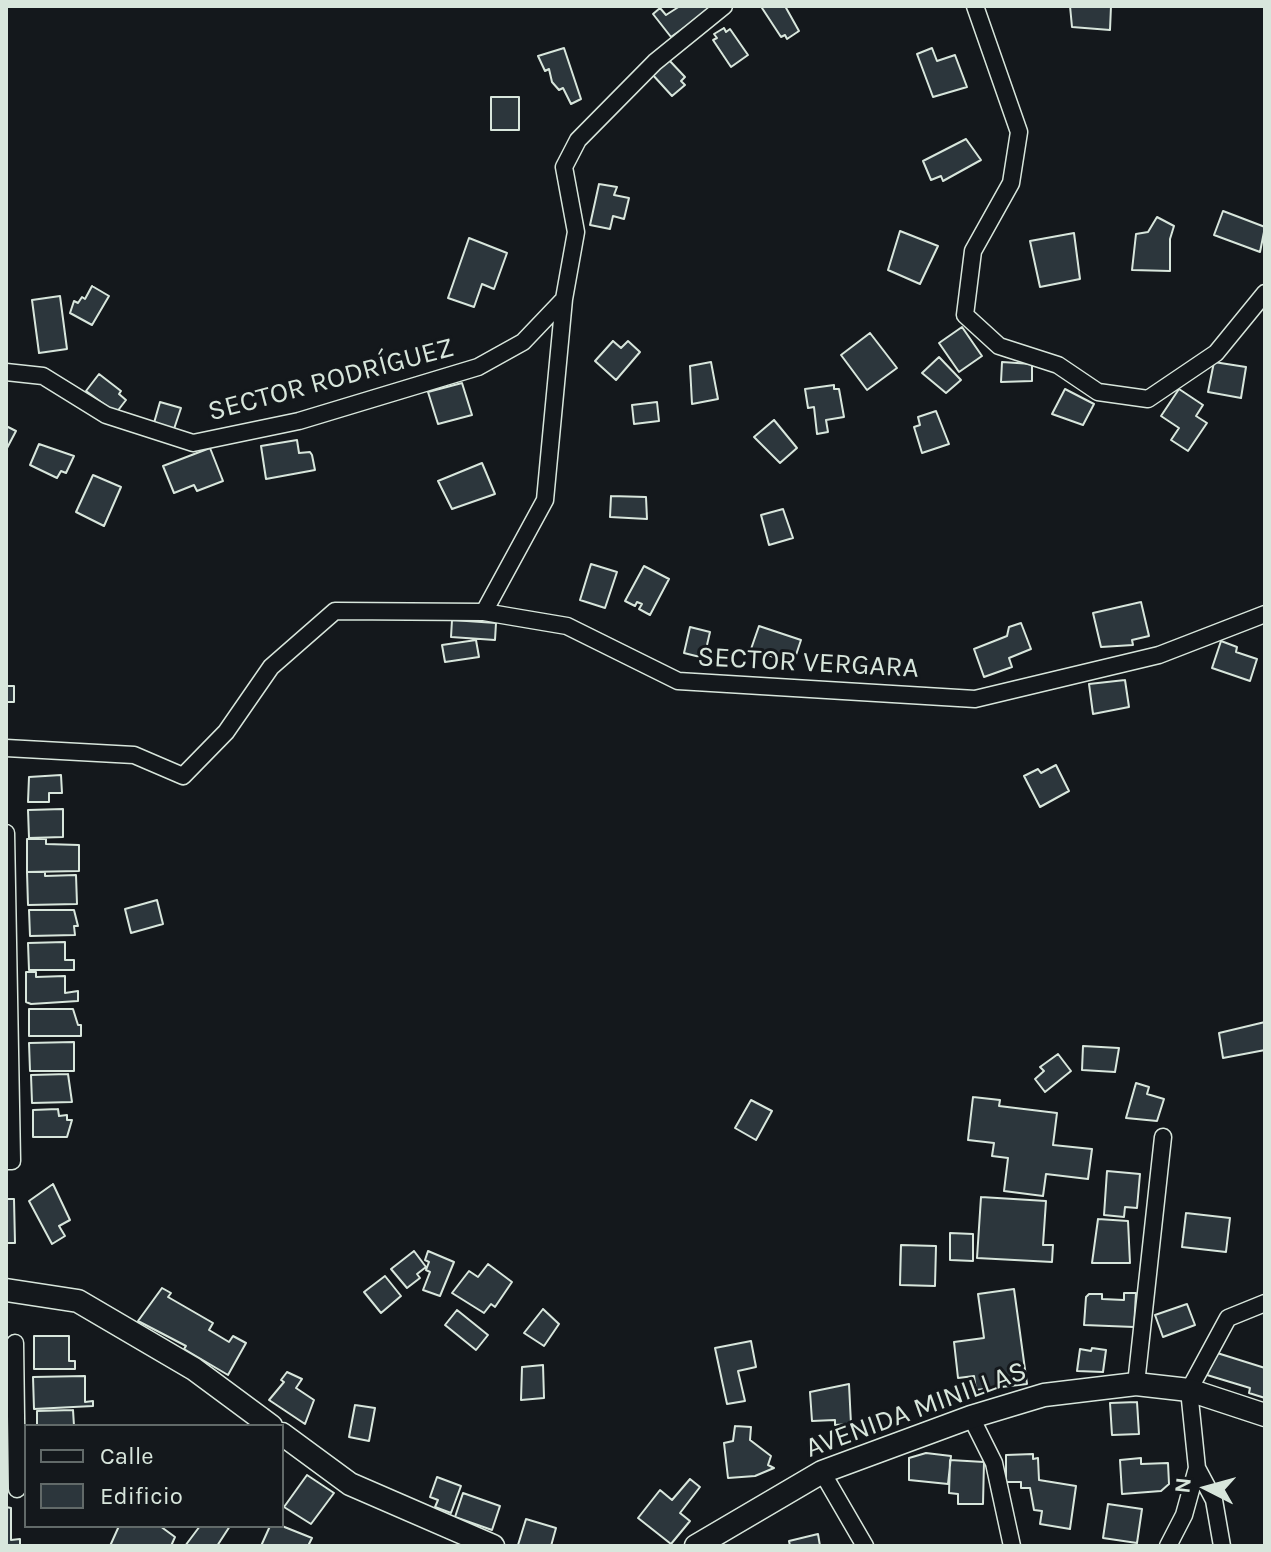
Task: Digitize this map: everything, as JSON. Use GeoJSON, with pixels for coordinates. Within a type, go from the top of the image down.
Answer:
{"type":"FeatureCollection","features":[{"type":"Feature","properties":{"kind":"street"},"geometry":{"type":"LineString","coordinates":[[484,612],[545,500],[564,299],[576,232],[564,167],[578,140],[655,62],[724,6]]}},
{"type":"Feature","properties":{"kind":"street"},"geometry":{"type":"LineString","coordinates":[[975,6],[1019,132],[1011,183],[973,251],[965,315],[999,346],[1058,365],[1098,392],[1148,399],[1216,353],[1265,293]]}},
{"type":"Feature","properties":{"kind":"street","name":"SECTOR RODRÍGUEZ"},"geometry":{"type":"LineString","coordinates":[[6,372],[43,376],[106,415],[193,443],[299,421],[478,367],[523,342],[564,299]]}},
{"type":"Feature","properties":{"kind":"street","name":"SECTOR VERGARA"},"geometry":{"type":"LineString","coordinates":[[6,748],[134,755],[183,776],[226,732],[271,667],[335,611],[484,612],[567,626],[678,681],[975,699],[1159,655],[1265,614]]}},
{"type":"Feature","properties":{"kind":"street"},"geometry":{"type":"LineString","coordinates":[[6,833],[12,1161],[6,1161]]}},
{"type":"Feature","properties":{"kind":"street"},"geometry":{"type":"LineString","coordinates":[[1136,1384],[1163,1137]]}},
{"type":"Feature","properties":{"kind":"street"},"geometry":{"type":"LineString","coordinates":[[6,1290],[78,1301],[194,1369],[268,1424]]}},
{"type":"Feature","properties":{"kind":"street"},"geometry":{"type":"LineString","coordinates":[[1168,1546],[1184,1515],[1197,1468],[1189,1390],[1228,1318],[1265,1303]]}},
{"type":"Feature","properties":{"kind":"street"},"geometry":{"type":"LineString","coordinates":[[15,1343],[10,1382],[17,1489]]}},
{"type":"Feature","properties":{"kind":"street","name":"AVENIDA MINILLAS"},"geometry":{"type":"LineString","coordinates":[[696,1546],[822,1472],[971,1417],[1044,1395],[1136,1384],[1189,1390],[1265,1415]]}},
{"type":"Feature","properties":{"kind":"street"},"geometry":{"type":"LineString","coordinates":[[971,1417],[994,1463],[1012,1546]]}},
{"type":"Feature","properties":{"kind":"street"},"geometry":{"type":"LineString","coordinates":[[284,1435],[350,1484],[493,1546]]}},
{"type":"Feature","properties":{"kind":"street"},"geometry":{"type":"LineString","coordinates":[[1197,1468],[1214,1500],[1222,1546]]}},
{"type":"Feature","properties":{"kind":"street"},"geometry":{"type":"LineString","coordinates":[[822,1472],[865,1546]]}},
{"type":"Feature","properties":{"kind":"building"},"geometry":{"type":"Polygon","coordinates":[[[680,6],[715,6],[671,37],[653,14],[660,8],[666,15],[680,6]]]}},
{"type":"Feature","properties":{"kind":"building"},"geometry":{"type":"Polygon","coordinates":[[[785,6],[799,31],[787,39],[785,35],[781,37],[762,8],[785,6]]]}},
{"type":"Feature","properties":{"kind":"building"},"geometry":{"type":"Polygon","coordinates":[[[1070,6],[1111,6],[1110,30],[1072,27],[1070,6]]]}},
{"type":"Feature","properties":{"kind":"building"},"geometry":{"type":"Polygon","coordinates":[[[724,28],[726,32],[730,29],[748,55],[731,67],[713,40],[717,38],[714,34],[724,28]]]}},
{"type":"Feature","properties":{"kind":"building"},"geometry":{"type":"Polygon","coordinates":[[[564,48],[581,99],[571,104],[563,88],[559,90],[552,82],[549,69],[545,71],[538,56],[564,48]]]}},
{"type":"Feature","properties":{"kind":"building"},"geometry":{"type":"Polygon","coordinates":[[[932,48],[937,61],[955,55],[967,87],[933,97],[917,54],[932,48]]]}},
{"type":"Feature","properties":{"kind":"building"},"geometry":{"type":"Polygon","coordinates":[[[668,59],[685,77],[681,81],[685,85],[672,96],[652,74],[668,59]]]}},
{"type":"Feature","properties":{"kind":"building"},"geometry":{"type":"Polygon","coordinates":[[[491,97],[519,97],[519,130],[491,130],[491,97]]]}},
{"type":"Feature","properties":{"kind":"building"},"geometry":{"type":"Polygon","coordinates":[[[966,139],[981,160],[943,181],[941,176],[931,180],[923,161],[966,139]]]}},
{"type":"Feature","properties":{"kind":"building"},"geometry":{"type":"Polygon","coordinates":[[[599,184],[617,187],[614,195],[629,198],[624,219],[613,216],[610,229],[590,225],[599,184]]]}},
{"type":"Feature","properties":{"kind":"building"},"geometry":{"type":"Polygon","coordinates":[[[1223,211],[1265,227],[1260,252],[1214,235],[1223,211]]]}},
{"type":"Feature","properties":{"kind":"building"},"geometry":{"type":"Polygon","coordinates":[[[1157,217],[1174,226],[1170,239],[1170,271],[1132,270],[1136,234],[1148,232],[1157,217]]]}},
{"type":"Feature","properties":{"kind":"building"},"geometry":{"type":"Polygon","coordinates":[[[900,231],[938,246],[920,284],[888,270],[900,231]]]}},
{"type":"Feature","properties":{"kind":"building"},"geometry":{"type":"Polygon","coordinates":[[[1074,233],[1080,279],[1040,287],[1030,241],[1074,233]]]}},
{"type":"Feature","properties":{"kind":"building"},"geometry":{"type":"Polygon","coordinates":[[[469,238],[507,253],[494,289],[482,284],[474,307],[448,298],[469,238]]]}},
{"type":"Feature","properties":{"kind":"building"},"geometry":{"type":"Polygon","coordinates":[[[92,286],[109,296],[92,325],[70,313],[74,301],[78,303],[82,297],[85,299],[92,286]]]}},
{"type":"Feature","properties":{"kind":"building"},"geometry":{"type":"Polygon","coordinates":[[[60,296],[67,349],[39,353],[32,300],[60,296]]]}},
{"type":"Feature","properties":{"kind":"building"},"geometry":{"type":"Polygon","coordinates":[[[962,327],[982,356],[959,372],[939,343],[962,327]]]}},
{"type":"Feature","properties":{"kind":"building"},"geometry":{"type":"Polygon","coordinates":[[[870,333],[897,368],[867,390],[841,355],[870,333]]]}},
{"type":"Feature","properties":{"kind":"building"},"geometry":{"type":"Polygon","coordinates":[[[613,341],[621,348],[628,341],[640,352],[616,380],[595,361],[613,341]]]}},
{"type":"Feature","properties":{"kind":"building"},"geometry":{"type":"Polygon","coordinates":[[[939,357],[961,380],[946,393],[922,373],[939,357]]]}},
{"type":"Feature","properties":{"kind":"building"},"geometry":{"type":"Polygon","coordinates":[[[711,362],[718,399],[692,404],[690,366],[711,362]]]}},
{"type":"Feature","properties":{"kind":"building"},"geometry":{"type":"Polygon","coordinates":[[[1002,362],[1032,364],[1032,381],[1001,382],[1002,362]]]}},
{"type":"Feature","properties":{"kind":"building"},"geometry":{"type":"Polygon","coordinates":[[[1214,362],[1246,367],[1241,398],[1208,392],[1214,362]]]}},
{"type":"Feature","properties":{"kind":"building"},"geometry":{"type":"Polygon","coordinates":[[[99,374],[121,391],[119,394],[126,400],[116,413],[86,391],[99,374]]]}},
{"type":"Feature","properties":{"kind":"building"},"geometry":{"type":"Polygon","coordinates":[[[462,383],[472,415],[438,424],[428,392],[462,383]]]}},
{"type":"Feature","properties":{"kind":"building"},"geometry":{"type":"Polygon","coordinates":[[[834,385],[834,389],[839,389],[844,417],[826,420],[828,432],[817,434],[814,407],[808,408],[805,389],[834,385]]]}},
{"type":"Feature","properties":{"kind":"building"},"geometry":{"type":"Polygon","coordinates":[[[1065,389],[1094,404],[1083,425],[1052,414],[1065,389]]]}},
{"type":"Feature","properties":{"kind":"building"},"geometry":{"type":"Polygon","coordinates":[[[1179,389],[1203,405],[1196,416],[1207,423],[1188,451],[1171,440],[1179,428],[1161,416],[1179,389]]]}},
{"type":"Feature","properties":{"kind":"building"},"geometry":{"type":"Polygon","coordinates":[[[160,402],[181,408],[174,429],[154,423],[160,402]]]}},
{"type":"Feature","properties":{"kind":"building"},"geometry":{"type":"Polygon","coordinates":[[[657,402],[659,421],[634,424],[632,405],[657,402]]]}},
{"type":"Feature","properties":{"kind":"building"},"geometry":{"type":"Polygon","coordinates":[[[936,411],[949,444],[922,453],[914,427],[920,425],[918,417],[936,411]]]}},
{"type":"Feature","properties":{"kind":"building"},"geometry":{"type":"Polygon","coordinates":[[[774,420],[797,448],[780,463],[754,437],[774,420]]]}},
{"type":"Feature","properties":{"kind":"building"},"geometry":{"type":"Polygon","coordinates":[[[6,426],[16,431],[6,450],[6,426]]]}},
{"type":"Feature","properties":{"kind":"building"},"geometry":{"type":"Polygon","coordinates":[[[297,440],[299,453],[310,452],[312,455],[315,470],[266,479],[261,446],[297,440]]]}},
{"type":"Feature","properties":{"kind":"building"},"geometry":{"type":"Polygon","coordinates":[[[39,444],[74,456],[66,473],[61,471],[57,478],[30,465],[39,444]]]}},
{"type":"Feature","properties":{"kind":"building"},"geometry":{"type":"Polygon","coordinates":[[[210,448],[223,481],[197,491],[194,485],[174,493],[163,466],[210,448]]]}},
{"type":"Feature","properties":{"kind":"building"},"geometry":{"type":"Polygon","coordinates":[[[482,463],[495,494],[452,509],[438,481],[482,463]]]}},
{"type":"Feature","properties":{"kind":"building"},"geometry":{"type":"Polygon","coordinates":[[[93,475],[121,487],[104,526],[76,512],[93,475]]]}},
{"type":"Feature","properties":{"kind":"building"},"geometry":{"type":"Polygon","coordinates":[[[611,496],[646,497],[647,519],[610,517],[611,496]]]}},
{"type":"Feature","properties":{"kind":"building"},"geometry":{"type":"Polygon","coordinates":[[[783,509],[793,538],[769,545],[761,515],[783,509]]]}},
{"type":"Feature","properties":{"kind":"building"},"geometry":{"type":"Polygon","coordinates":[[[591,564],[617,572],[605,608],[580,600],[591,564]]]}},
{"type":"Feature","properties":{"kind":"building"},"geometry":{"type":"Polygon","coordinates":[[[644,566],[669,579],[650,615],[639,609],[642,604],[637,602],[635,606],[625,601],[644,566]]]}},
{"type":"Feature","properties":{"kind":"building"},"geometry":{"type":"Polygon","coordinates":[[[1141,602],[1149,636],[1132,640],[1133,645],[1101,647],[1093,613],[1141,602]]]}},
{"type":"Feature","properties":{"kind":"building"},"geometry":{"type":"Polygon","coordinates":[[[452,620],[496,623],[495,640],[451,637],[452,620]]]}},
{"type":"Feature","properties":{"kind":"building"},"geometry":{"type":"Polygon","coordinates":[[[1021,623],[1031,649],[1009,658],[1012,667],[984,677],[974,649],[1007,636],[1009,627],[1021,623]]]}},
{"type":"Feature","properties":{"kind":"building"},"geometry":{"type":"Polygon","coordinates":[[[759,626],[801,640],[793,664],[751,649],[759,626]]]}},
{"type":"Feature","properties":{"kind":"building"},"geometry":{"type":"Polygon","coordinates":[[[690,627],[710,632],[704,658],[684,653],[690,627]]]}},
{"type":"Feature","properties":{"kind":"building"},"geometry":{"type":"Polygon","coordinates":[[[476,640],[479,657],[445,662],[442,645],[476,640]]]}},
{"type":"Feature","properties":{"kind":"building"},"geometry":{"type":"Polygon","coordinates":[[[1221,641],[1237,647],[1236,652],[1257,659],[1250,681],[1212,668],[1221,641]]]}},
{"type":"Feature","properties":{"kind":"building"},"geometry":{"type":"Polygon","coordinates":[[[1125,680],[1129,707],[1093,714],[1089,684],[1125,680]]]}},
{"type":"Feature","properties":{"kind":"building"},"geometry":{"type":"Polygon","coordinates":[[[6,686],[14,686],[14,702],[6,702],[6,686]]]}},
{"type":"Feature","properties":{"kind":"building"},"geometry":{"type":"Polygon","coordinates":[[[1056,765],[1069,791],[1040,807],[1024,776],[1038,769],[1041,773],[1056,765]]]}},
{"type":"Feature","properties":{"kind":"building"},"geometry":{"type":"Polygon","coordinates":[[[61,775],[62,793],[49,793],[49,802],[28,802],[29,777],[61,775]]]}},
{"type":"Feature","properties":{"kind":"building"},"geometry":{"type":"Polygon","coordinates":[[[63,809],[63,837],[29,838],[28,810],[63,809]]]}},
{"type":"Feature","properties":{"kind":"building"},"geometry":{"type":"Polygon","coordinates":[[[27,839],[46,839],[46,844],[79,845],[79,871],[27,872],[27,839]]]}},
{"type":"Feature","properties":{"kind":"building"},"geometry":{"type":"Polygon","coordinates":[[[27,872],[45,872],[45,876],[76,875],[77,904],[28,905],[27,872]]]}},
{"type":"Feature","properties":{"kind":"building"},"geometry":{"type":"Polygon","coordinates":[[[157,900],[163,924],[131,933],[125,909],[157,900]]]}},
{"type":"Feature","properties":{"kind":"building"},"geometry":{"type":"Polygon","coordinates":[[[29,910],[74,910],[78,926],[74,926],[75,935],[30,936],[29,910]]]}},
{"type":"Feature","properties":{"kind":"building"},"geometry":{"type":"Polygon","coordinates":[[[65,942],[65,960],[74,960],[74,970],[29,970],[28,943],[65,942]]]}},
{"type":"Feature","properties":{"kind":"building"},"geometry":{"type":"Polygon","coordinates":[[[26,972],[36,972],[36,977],[65,976],[65,993],[78,991],[78,1001],[26,1002],[26,972]]]}},
{"type":"Feature","properties":{"kind":"building"},"geometry":{"type":"Polygon","coordinates":[[[29,1009],[73,1009],[78,1025],[81,1025],[81,1036],[29,1036],[29,1009]]]}},
{"type":"Feature","properties":{"kind":"building"},"geometry":{"type":"Polygon","coordinates":[[[1265,1022],[1265,1050],[1223,1058],[1219,1033],[1265,1022]]]}},
{"type":"Feature","properties":{"kind":"building"},"geometry":{"type":"Polygon","coordinates":[[[74,1042],[74,1071],[30,1071],[29,1043],[74,1042]]]}},
{"type":"Feature","properties":{"kind":"building"},"geometry":{"type":"Polygon","coordinates":[[[1083,1046],[1119,1048],[1115,1072],[1082,1070],[1083,1046]]]}},
{"type":"Feature","properties":{"kind":"building"},"geometry":{"type":"Polygon","coordinates":[[[1058,1054],[1071,1071],[1045,1092],[1035,1079],[1044,1071],[1040,1067],[1058,1054]]]}},
{"type":"Feature","properties":{"kind":"building"},"geometry":{"type":"Polygon","coordinates":[[[68,1074],[72,1102],[32,1103],[31,1075],[68,1074]]]}},
{"type":"Feature","properties":{"kind":"building"},"geometry":{"type":"Polygon","coordinates":[[[1136,1083],[1149,1087],[1147,1094],[1164,1099],[1157,1121],[1126,1118],[1136,1083]]]}},
{"type":"Feature","properties":{"kind":"building"},"geometry":{"type":"Polygon","coordinates":[[[973,1097],[1000,1100],[999,1106],[1057,1113],[1053,1145],[1092,1149],[1088,1179],[1046,1174],[1043,1196],[1004,1191],[1008,1158],[992,1156],[994,1143],[968,1140],[973,1097]]]}},
{"type":"Feature","properties":{"kind":"building"},"geometry":{"type":"Polygon","coordinates":[[[751,1100],[772,1111],[756,1140],[735,1128],[751,1100]]]}},
{"type":"Feature","properties":{"kind":"building"},"geometry":{"type":"Polygon","coordinates":[[[58,1109],[59,1116],[67,1115],[67,1120],[72,1120],[67,1137],[33,1137],[33,1110],[58,1109]]]}},
{"type":"Feature","properties":{"kind":"building"},"geometry":{"type":"Polygon","coordinates":[[[1107,1171],[1140,1174],[1137,1208],[1125,1207],[1124,1217],[1104,1215],[1107,1171]]]}},
{"type":"Feature","properties":{"kind":"building"},"geometry":{"type":"Polygon","coordinates":[[[53,1184],[70,1220],[59,1226],[65,1236],[52,1244],[29,1201],[53,1184]]]}},
{"type":"Feature","properties":{"kind":"building"},"geometry":{"type":"Polygon","coordinates":[[[981,1197],[1046,1201],[1043,1245],[1053,1245],[1052,1262],[977,1258],[981,1197]]]}},
{"type":"Feature","properties":{"kind":"building"},"geometry":{"type":"Polygon","coordinates":[[[6,1199],[14,1199],[15,1243],[6,1243],[6,1199]]]}},
{"type":"Feature","properties":{"kind":"building"},"geometry":{"type":"Polygon","coordinates":[[[1186,1213],[1230,1218],[1226,1252],[1182,1247],[1186,1213]]]}},
{"type":"Feature","properties":{"kind":"building"},"geometry":{"type":"Polygon","coordinates":[[[1098,1219],[1128,1221],[1130,1263],[1092,1263],[1098,1219]]]}},
{"type":"Feature","properties":{"kind":"building"},"geometry":{"type":"Polygon","coordinates":[[[950,1233],[973,1234],[973,1261],[950,1260],[950,1233]]]}},
{"type":"Feature","properties":{"kind":"building"},"geometry":{"type":"Polygon","coordinates":[[[901,1245],[936,1246],[935,1286],[900,1285],[901,1245]]]}},
{"type":"Feature","properties":{"kind":"building"},"geometry":{"type":"Polygon","coordinates":[[[414,1251],[426,1267],[417,1274],[420,1278],[407,1288],[391,1269],[414,1251]]]}},
{"type":"Feature","properties":{"kind":"building"},"geometry":{"type":"Polygon","coordinates":[[[428,1251],[454,1262],[440,1296],[423,1290],[430,1272],[426,1270],[429,1262],[425,1260],[428,1251]]]}},
{"type":"Feature","properties":{"kind":"building"},"geometry":{"type":"Polygon","coordinates":[[[488,1264],[512,1282],[495,1307],[491,1304],[484,1313],[452,1293],[469,1271],[478,1277],[488,1264]]]}},
{"type":"Feature","properties":{"kind":"building"},"geometry":{"type":"Polygon","coordinates":[[[385,1276],[401,1296],[381,1313],[364,1292],[385,1276]]]}},
{"type":"Feature","properties":{"kind":"building"},"geometry":{"type":"Polygon","coordinates":[[[162,1288],[171,1293],[168,1297],[213,1323],[209,1330],[229,1342],[233,1336],[246,1343],[228,1375],[184,1349],[186,1346],[138,1321],[162,1288]]]}},
{"type":"Feature","properties":{"kind":"building"},"geometry":{"type":"Polygon","coordinates":[[[1014,1289],[1027,1384],[976,1390],[974,1376],[958,1378],[954,1342],[984,1338],[978,1294],[1014,1289]]]}},
{"type":"Feature","properties":{"kind":"building"},"geometry":{"type":"Polygon","coordinates":[[[1124,1293],[1136,1293],[1134,1327],[1084,1325],[1086,1297],[1089,1294],[1102,1294],[1102,1299],[1124,1300],[1124,1293]]]}},
{"type":"Feature","properties":{"kind":"building"},"geometry":{"type":"Polygon","coordinates":[[[1187,1304],[1195,1325],[1163,1337],[1155,1315],[1187,1304]]]}},
{"type":"Feature","properties":{"kind":"building"},"geometry":{"type":"Polygon","coordinates":[[[543,1309],[559,1324],[544,1346],[524,1333],[543,1309]]]}},
{"type":"Feature","properties":{"kind":"building"},"geometry":{"type":"Polygon","coordinates":[[[457,1310],[488,1335],[476,1350],[445,1325],[457,1310]]]}},
{"type":"Feature","properties":{"kind":"building"},"geometry":{"type":"Polygon","coordinates":[[[34,1336],[69,1336],[69,1361],[75,1361],[75,1369],[34,1369],[34,1336]]]}},
{"type":"Feature","properties":{"kind":"building"},"geometry":{"type":"Polygon","coordinates":[[[751,1341],[756,1367],[738,1371],[745,1401],[727,1404],[715,1348],[751,1341]]]}},
{"type":"Feature","properties":{"kind":"building"},"geometry":{"type":"Polygon","coordinates":[[[1092,1348],[1106,1350],[1103,1372],[1077,1371],[1080,1349],[1091,1351],[1092,1348]]]}},
{"type":"Feature","properties":{"kind":"building"},"geometry":{"type":"Polygon","coordinates":[[[1214,1352],[1265,1368],[1265,1398],[1249,1393],[1250,1388],[1207,1375],[1214,1352]]]}},
{"type":"Feature","properties":{"kind":"building"},"geometry":{"type":"Polygon","coordinates":[[[543,1365],[544,1398],[521,1400],[522,1367],[543,1365]]]}},
{"type":"Feature","properties":{"kind":"building"},"geometry":{"type":"Polygon","coordinates":[[[287,1372],[302,1379],[296,1388],[314,1400],[305,1424],[269,1400],[284,1382],[281,1380],[287,1372]]]}},
{"type":"Feature","properties":{"kind":"building"},"geometry":{"type":"Polygon","coordinates":[[[85,1376],[85,1402],[93,1401],[93,1406],[34,1409],[33,1377],[85,1376]]]}},
{"type":"Feature","properties":{"kind":"building"},"geometry":{"type":"Polygon","coordinates":[[[849,1384],[851,1424],[835,1425],[835,1420],[812,1421],[810,1392],[849,1384]]]}},
{"type":"Feature","properties":{"kind":"building"},"geometry":{"type":"Polygon","coordinates":[[[1137,1402],[1139,1434],[1112,1435],[1110,1403],[1137,1402]]]}},
{"type":"Feature","properties":{"kind":"building"},"geometry":{"type":"Polygon","coordinates":[[[355,1405],[375,1408],[369,1441],[349,1437],[355,1405]]]}},
{"type":"Feature","properties":{"kind":"building"},"geometry":{"type":"Polygon","coordinates":[[[73,1410],[74,1424],[37,1424],[37,1411],[73,1410]]]}},
{"type":"Feature","properties":{"kind":"building"},"geometry":{"type":"Polygon","coordinates":[[[735,1426],[751,1427],[750,1440],[771,1456],[768,1465],[774,1468],[755,1476],[728,1478],[724,1443],[733,1441],[735,1426]]]}},
{"type":"Feature","properties":{"kind":"building"},"geometry":{"type":"Polygon","coordinates":[[[926,1453],[951,1456],[948,1484],[909,1480],[909,1458],[926,1453]]]}},
{"type":"Feature","properties":{"kind":"building"},"geometry":{"type":"Polygon","coordinates":[[[1033,1454],[1033,1459],[1038,1458],[1039,1480],[1076,1486],[1070,1529],[1040,1524],[1042,1511],[1034,1510],[1030,1488],[1021,1488],[1021,1482],[1006,1482],[1006,1455],[1033,1454]]]}},
{"type":"Feature","properties":{"kind":"building"},"geometry":{"type":"Polygon","coordinates":[[[1141,1458],[1141,1464],[1168,1463],[1169,1484],[1161,1491],[1122,1494],[1120,1460],[1141,1458]]]}},
{"type":"Feature","properties":{"kind":"building"},"geometry":{"type":"Polygon","coordinates":[[[950,1460],[984,1462],[983,1504],[958,1504],[958,1494],[949,1493],[950,1460]]]}},
{"type":"Feature","properties":{"kind":"building"},"geometry":{"type":"Polygon","coordinates":[[[307,1475],[334,1493],[311,1524],[284,1507],[307,1475]]]}},
{"type":"Feature","properties":{"kind":"building"},"geometry":{"type":"Polygon","coordinates":[[[437,1477],[461,1486],[451,1513],[435,1507],[438,1500],[430,1497],[437,1477]]]}},
{"type":"Feature","properties":{"kind":"building"},"geometry":{"type":"Polygon","coordinates":[[[690,1479],[700,1487],[680,1513],[690,1521],[671,1544],[638,1518],[660,1490],[672,1500],[690,1479]]]}},
{"type":"Feature","properties":{"kind":"building"},"geometry":{"type":"Polygon","coordinates":[[[463,1493],[500,1506],[492,1530],[455,1517],[463,1493]]]}},
{"type":"Feature","properties":{"kind":"building"},"geometry":{"type":"Polygon","coordinates":[[[1108,1504],[1142,1509],[1137,1543],[1103,1538],[1108,1504]]]}},
{"type":"Feature","properties":{"kind":"building"},"geometry":{"type":"Polygon","coordinates":[[[6,1507],[11,1508],[11,1540],[20,1539],[20,1546],[6,1546],[6,1507]]]}},
{"type":"Feature","properties":{"kind":"building"},"geometry":{"type":"Polygon","coordinates":[[[526,1519],[556,1528],[551,1546],[518,1545],[526,1519]]]}},
{"type":"Feature","properties":{"kind":"building"},"geometry":{"type":"Polygon","coordinates":[[[284,1527],[312,1538],[308,1546],[261,1546],[269,1528],[284,1527]]]}},
{"type":"Feature","properties":{"kind":"building"},"geometry":{"type":"Polygon","coordinates":[[[118,1528],[163,1528],[175,1537],[171,1546],[110,1546],[118,1528]]]}},
{"type":"Feature","properties":{"kind":"building"},"geometry":{"type":"Polygon","coordinates":[[[198,1528],[229,1528],[217,1546],[185,1546],[198,1528]]]}},
{"type":"Feature","properties":{"kind":"building"},"geometry":{"type":"Polygon","coordinates":[[[818,1534],[820,1546],[790,1546],[789,1541],[818,1534]]]}}]}
